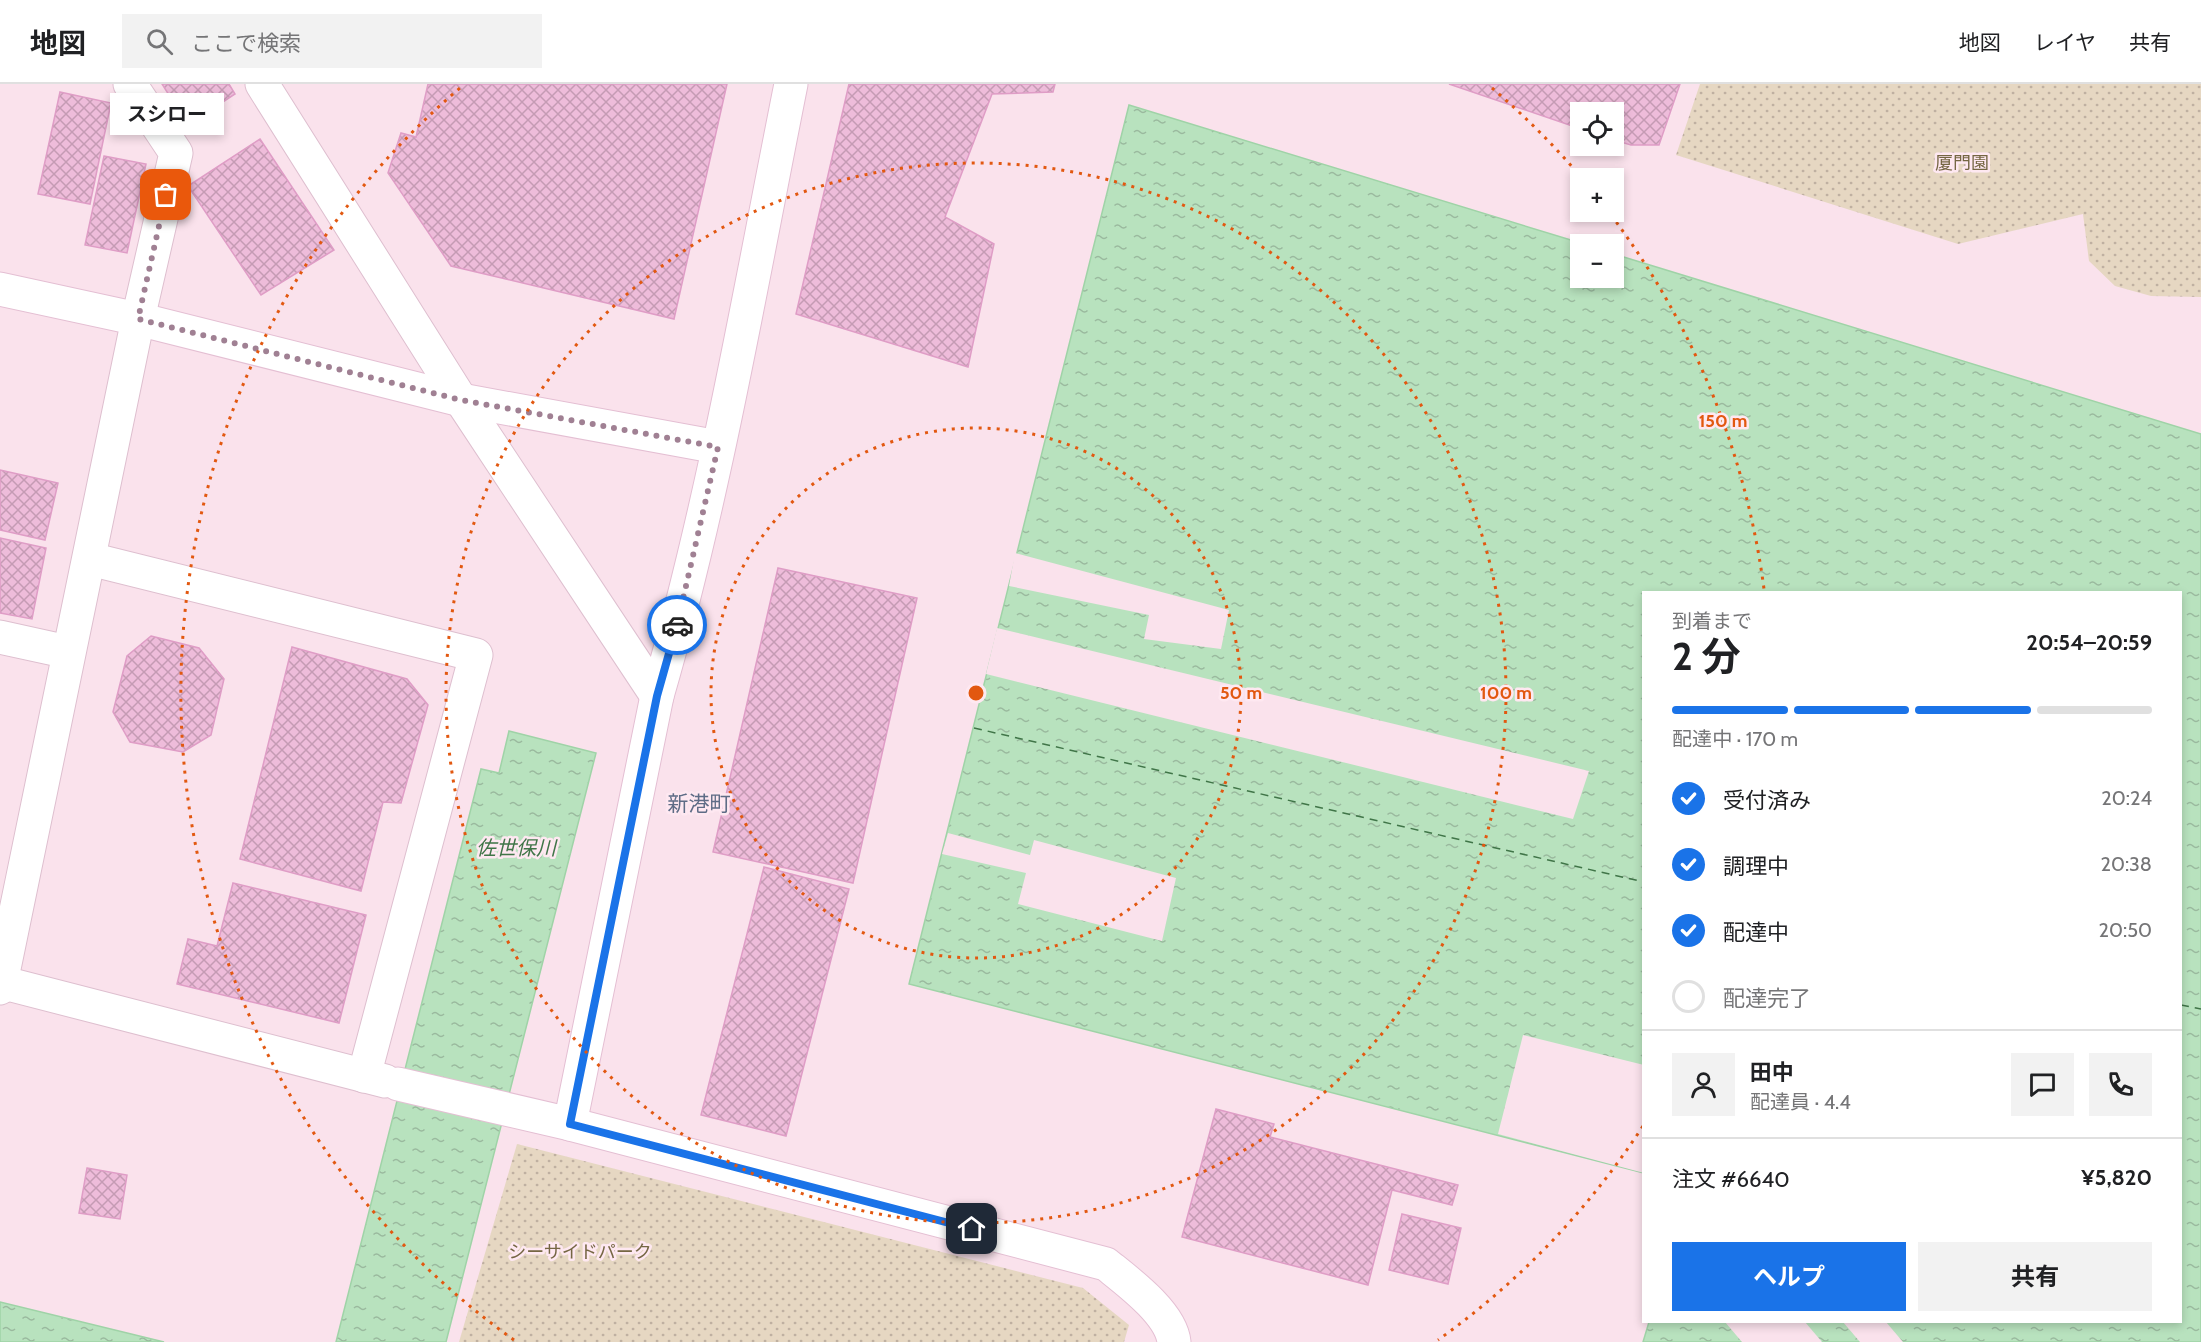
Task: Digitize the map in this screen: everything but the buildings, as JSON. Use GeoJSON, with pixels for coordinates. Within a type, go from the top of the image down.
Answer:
{"type":"FeatureCollection","features":[{"type":"Feature","properties":{"kind":"street"},"geometry":{"type":"LineString","coordinates":[[130,84],[176,153],[138,319],[0,984],[364,1076],[519,1111],[1106,1264],[1140,1292],[1167,1323],[1174,1342]]}},
{"type":"Feature","properties":{"kind":"street"},"geometry":{"type":"LineString","coordinates":[[262,84],[461,400],[657,696]]}},
{"type":"Feature","properties":{"kind":"street"},"geometry":{"type":"LineString","coordinates":[[570,1124],[657,696],[674,637],[718,447],[791,84]]}},
{"type":"Feature","properties":{"kind":"street"},"geometry":{"type":"LineString","coordinates":[[0,289],[138,319],[461,400],[718,447]]}},
{"type":"Feature","properties":{"kind":"street"},"geometry":{"type":"LineString","coordinates":[[90,559],[476,654],[364,1076]]}},
{"type":"Feature","properties":{"kind":"street"},"geometry":{"type":"LineString","coordinates":[[0,637],[68,652]]}},
{"type":"Feature","properties":{"kind":"green space","name":"厦門園"},"geometry":{"type":"Polygon","coordinates":[[[1700,84],[2201,84],[2201,297],[2151,296],[2115,286],[2089,261],[2083,214],[1958,244],[1676,155],[1700,84]]]}},
{"type":"Feature","properties":{"kind":"green space","name":"シーサイドパーク"},"geometry":{"type":"Polygon","coordinates":[[[517,1144],[1083,1288],[1129,1325],[1124,1342],[459,1342],[517,1144]]]}},
{"type":"Feature","properties":{"kind":"water"},"geometry":{"type":"Polygon","coordinates":[[[1129,105],[1570,240],[1570,288],[1624,288],[1624,257],[2201,434],[2201,1342],[1643,1342],[1649,1323],[2182,1323],[2182,591],[1642,591],[1642,1172],[909,984],[1129,105]]]}},
{"type":"Feature","properties":{"kind":"water","name":"佐世保川"},"geometry":{"type":"Polygon","coordinates":[[[509,731],[596,753],[446,1342],[336,1342],[481,769],[499,773],[509,731]]]}},
{"type":"Feature","properties":{"kind":"water"},"geometry":{"type":"Polygon","coordinates":[[[0,1302],[164,1342],[0,1342],[0,1302]]]}},
{"type":"Feature","properties":{"kind":"pier"},"geometry":{"type":"Polygon","coordinates":[[[1015,553],[1229,610],[1221,649],[1144,639],[1149,615],[1009,586],[1015,553]]]}},
{"type":"Feature","properties":{"kind":"pier"},"geometry":{"type":"Polygon","coordinates":[[[997,628],[1589,771],[1573,819],[986,674],[997,628]]]}},
{"type":"Feature","properties":{"kind":"pier"},"geometry":{"type":"Polygon","coordinates":[[[948,833],[1030,855],[1034,840],[1176,878],[1162,941],[1018,904],[1026,873],[942,854],[948,833]]]}},
{"type":"Feature","properties":{"kind":"pier"},"geometry":{"type":"Polygon","coordinates":[[[1523,1035],[1642,1065],[1642,1172],[1498,1134],[1523,1035]]]}},
{"type":"Feature","properties":{"kind":"pier"},"geometry":{"type":"Polygon","coordinates":[[[1726,1323],[1806,1323],[1822,1342],[1742,1342],[1726,1323]]]}},
{"type":"Feature","properties":{"kind":"pier"},"geometry":{"type":"Polygon","coordinates":[[[1844,1323],[1887,1323],[1903,1342],[1860,1342],[1844,1323]]]}},
{"type":"Feature","properties":{"kind":"ferry route"},"geometry":{"type":"LineString","coordinates":[[974,728],[1642,882]]}},
{"type":"Feature","properties":{"kind":"ferry route"},"geometry":{"type":"LineString","coordinates":[[2182,1005],[2201,1009]]}},
{"type":"Feature","properties":{"kind":"way so far"},"geometry":{"type":"LineString","coordinates":[[166,195],[138,319],[461,400],[718,447],[677,625]]}},
{"type":"Feature","properties":{"kind":"place","name":"スシロー"},"geometry":{"type":"Point","coordinates":[166,195]}},
{"type":"Feature","properties":{"kind":"district","name":"新港町"},"geometry":{"type":"Point","coordinates":[699,804]}},
{"type":"Feature","properties":{"kind":"route"},"geometry":{"type":"LineString","coordinates":[[677,625],[657,696],[570,1124],[972,1229]]}}]}
